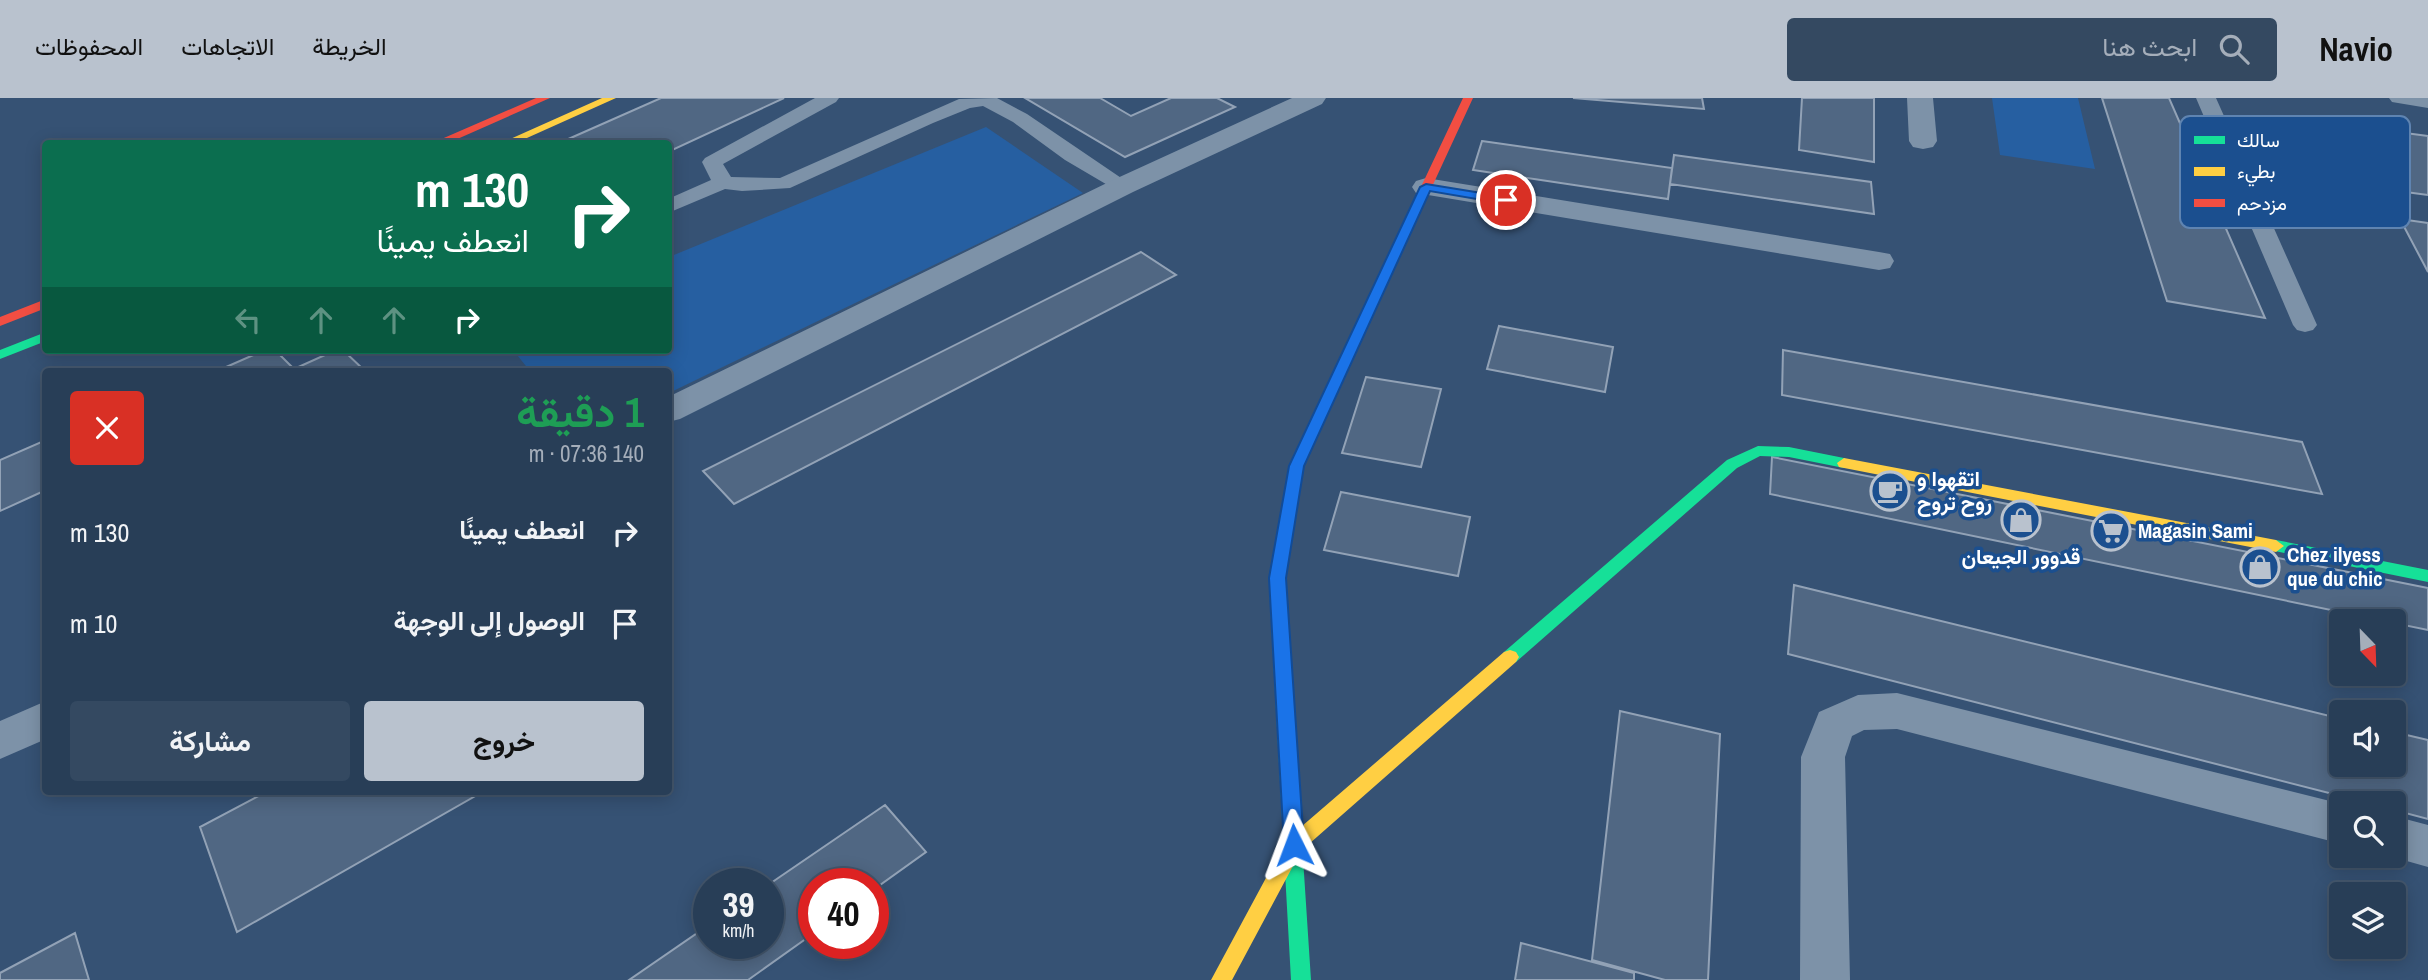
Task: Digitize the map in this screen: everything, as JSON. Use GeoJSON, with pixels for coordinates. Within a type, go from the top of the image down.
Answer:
{"type":"FeatureCollection","features":[{"type":"Feature","properties":{"kind":"main road"},"geometry":{"type":"LineString","coordinates":[[445,140],[545,98]]}},
{"type":"Feature","properties":{"kind":"main road"},"geometry":{"type":"LineString","coordinates":[[514,140],[611,98]]}},
{"type":"Feature","properties":{"kind":"main road"},"geometry":{"type":"LineString","coordinates":[[1301,980],[1277,578],[1296,466],[1468,98]]}},
{"type":"Feature","properties":{"kind":"main road"},"geometry":{"type":"LineString","coordinates":[[0,322],[42,305]]}},
{"type":"Feature","properties":{"kind":"main road"},"geometry":{"type":"LineString","coordinates":[[0,355],[42,339]]}},
{"type":"Feature","properties":{"kind":"main road"},"geometry":{"type":"LineString","coordinates":[[1221,980],[1294,845],[1731,464],[1758,451],[1789,452],[2428,576]]}},
{"type":"Feature","properties":{"kind":"street"},"geometry":{"type":"LineString","coordinates":[[672,409],[1123,186],[1312,98]]}},
{"type":"Feature","properties":{"kind":"street"},"geometry":{"type":"LineString","coordinates":[[1920,98],[1923,141]]}},
{"type":"Feature","properties":{"kind":"street"},"geometry":{"type":"LineString","coordinates":[[1426,187],[1879,261]]}},
{"type":"Feature","properties":{"kind":"street"},"geometry":{"type":"LineString","coordinates":[[1825,980],[1823,757],[1833,726],[1858,713],[1897,711],[2329,821]]}},
{"type":"Feature","properties":{"kind":"street"},"geometry":{"type":"LineString","coordinates":[[0,741],[42,721]]}},
{"type":"Feature","properties":{"kind":"street"},"geometry":{"type":"LineString","coordinates":[[2406,840],[2428,846]]}},
{"type":"Feature","properties":{"kind":"lane"},"geometry":{"type":"LineString","coordinates":[[723,181],[712,162],[828,98]]}},
{"type":"Feature","properties":{"kind":"lane"},"geometry":{"type":"LineString","coordinates":[[2206,98],[2214,116]]}},
{"type":"Feature","properties":{"kind":"lane"},"geometry":{"type":"LineString","coordinates":[[2399,98],[2428,102]]}},
{"type":"Feature","properties":{"kind":"lane"},"geometry":{"type":"LineString","coordinates":[[672,205],[723,181],[742,185],[783,184],[926,119],[966,103],[986,100],[1020,118],[1072,156],[1123,186]]}},
{"type":"Feature","properties":{"kind":"lane"},"geometry":{"type":"LineString","coordinates":[[2263,228],[2305,325]]}},
{"type":"Feature","properties":{"kind":"shaded area"},"geometry":{"type":"Polygon","coordinates":[[[1992,98],[2078,98],[2095,169],[2000,155],[1992,98]]]}},
{"type":"Feature","properties":{"kind":"shaded area"},"geometry":{"type":"Polygon","coordinates":[[[986,127],[1083,193],[672,392],[672,368],[528,368],[516,354],[672,354],[672,256],[986,127]]]}},
{"type":"Feature","properties":{"kind":"building"},"geometry":{"type":"Polygon","coordinates":[[[661,98],[784,98],[672,150],[672,140],[566,140],[661,98]]]}},
{"type":"Feature","properties":{"kind":"building"},"geometry":{"type":"Polygon","coordinates":[[[1025,98],[1100,98],[1131,116],[1171,98],[1217,98],[1235,107],[1125,157],[1025,98]]]}},
{"type":"Feature","properties":{"kind":"building"},"geometry":{"type":"Polygon","coordinates":[[[1573,98],[1702,98],[1704,109],[1573,98]]]}},
{"type":"Feature","properties":{"kind":"building"},"geometry":{"type":"Polygon","coordinates":[[[1802,98],[1874,98],[1874,162],[1799,150],[1802,98]]]}},
{"type":"Feature","properties":{"kind":"building"},"geometry":{"type":"Polygon","coordinates":[[[2102,98],[2169,98],[2180,123],[2180,228],[2226,228],[2265,318],[2167,301],[2102,98]]]}},
{"type":"Feature","properties":{"kind":"building"},"geometry":{"type":"Polygon","coordinates":[[[2410,134],[2428,136],[2428,195],[2410,193],[2410,134]]]}},
{"type":"Feature","properties":{"kind":"building"},"geometry":{"type":"Polygon","coordinates":[[[1482,141],[1672,168],[1668,199],[1473,170],[1482,141]]]}},
{"type":"Feature","properties":{"kind":"building"},"geometry":{"type":"Polygon","coordinates":[[[1674,155],[1871,182],[1874,214],[1670,184],[1674,155]]]}},
{"type":"Feature","properties":{"kind":"building"},"geometry":{"type":"Polygon","coordinates":[[[2410,220],[2428,223],[2428,272],[2405,228],[2410,228],[2410,220]]]}},
{"type":"Feature","properties":{"kind":"building"},"geometry":{"type":"Polygon","coordinates":[[[1141,252],[1176,275],[734,504],[703,471],[1141,252]]]}},
{"type":"Feature","properties":{"kind":"building"},"geometry":{"type":"Polygon","coordinates":[[[1499,326],[1613,347],[1605,392],[1487,369],[1499,326]]]}},
{"type":"Feature","properties":{"kind":"building"},"geometry":{"type":"Polygon","coordinates":[[[1783,350],[2302,442],[2322,494],[1782,395],[1783,350]]]}},
{"type":"Feature","properties":{"kind":"building"},"geometry":{"type":"Polygon","coordinates":[[[256,354],[279,354],[293,368],[224,368],[256,354]]]}},
{"type":"Feature","properties":{"kind":"building"},"geometry":{"type":"Polygon","coordinates":[[[327,354],[347,354],[362,368],[296,368],[327,354]]]}},
{"type":"Feature","properties":{"kind":"building"},"geometry":{"type":"Polygon","coordinates":[[[1366,377],[1441,389],[1421,467],[1342,453],[1366,377]]]}},
{"type":"Feature","properties":{"kind":"building"},"geometry":{"type":"Polygon","coordinates":[[[42,442],[42,492],[0,511],[0,460],[42,442]]]}},
{"type":"Feature","properties":{"kind":"building"},"geometry":{"type":"Polygon","coordinates":[[[1772,457],[2428,588],[2428,630],[2406,625],[2406,609],[2329,610],[1770,494],[1772,457]]]}},
{"type":"Feature","properties":{"kind":"building"},"geometry":{"type":"Polygon","coordinates":[[[1341,492],[1470,517],[1458,576],[1324,550],[1341,492]]]}},
{"type":"Feature","properties":{"kind":"building"},"geometry":{"type":"Polygon","coordinates":[[[1794,585],[2329,716],[2329,777],[2406,777],[2406,735],[2428,740],[2428,819],[2406,813],[2406,791],[2329,793],[1788,654],[1794,585]]]}},
{"type":"Feature","properties":{"kind":"building"},"geometry":{"type":"Polygon","coordinates":[[[1620,711],[1720,734],[1708,980],[1665,980],[1592,960],[1620,711]]]}},
{"type":"Feature","properties":{"kind":"building"},"geometry":{"type":"Polygon","coordinates":[[[260,795],[477,795],[237,932],[200,827],[260,795]]]}},
{"type":"Feature","properties":{"kind":"building"},"geometry":{"type":"Polygon","coordinates":[[[885,805],[926,852],[889,879],[889,868],[798,868],[798,944],[784,954],[784,874],[885,805]]]}},
{"type":"Feature","properties":{"kind":"building"},"geometry":{"type":"Polygon","coordinates":[[[75,933],[89,980],[0,980],[0,973],[75,933]]]}},
{"type":"Feature","properties":{"kind":"building"},"geometry":{"type":"Polygon","coordinates":[[[693,936],[693,959],[777,959],[748,980],[629,980],[693,936]]]}},
{"type":"Feature","properties":{"kind":"building"},"geometry":{"type":"Polygon","coordinates":[[[1521,943],[1634,973],[1634,980],[1515,980],[1521,943]]]}},
{"type":"Feature","properties":{"kind":"traffic: fast"},"geometry":{"type":"LineString","coordinates":[[0,355],[42,338]]}},
{"type":"Feature","properties":{"kind":"traffic: fast"},"geometry":{"type":"LineString","coordinates":[[1510,657],[1732,464],[1758,451],[1789,452],[1844,463]]}},
{"type":"Feature","properties":{"kind":"traffic: fast"},"geometry":{"type":"LineString","coordinates":[[2276,546],[2428,576]]}},
{"type":"Feature","properties":{"kind":"traffic: fast"},"geometry":{"type":"LineString","coordinates":[[1277,583],[1301,980]]}},
{"type":"Feature","properties":{"kind":"traffic: slow"},"geometry":{"type":"LineString","coordinates":[[514,140],[611,98]]}},
{"type":"Feature","properties":{"kind":"traffic: slow"},"geometry":{"type":"LineString","coordinates":[[1844,463],[2276,546]]}},
{"type":"Feature","properties":{"kind":"traffic: slow"},"geometry":{"type":"LineString","coordinates":[[1221,980],[1294,845],[1510,657]]}},
{"type":"Feature","properties":{"kind":"traffic: jam"},"geometry":{"type":"LineString","coordinates":[[445,140],[545,98]]}},
{"type":"Feature","properties":{"kind":"traffic: jam"},"geometry":{"type":"LineString","coordinates":[[1277,583],[1296,466],[1468,98]]}},
{"type":"Feature","properties":{"kind":"traffic: jam"},"geometry":{"type":"LineString","coordinates":[[0,322],[42,305]]}},
{"type":"Feature","properties":{"kind":"place","name":"اتقهوا و روح تروح"},"geometry":{"type":"Point","coordinates":[1890,491]}},
{"type":"Feature","properties":{"kind":"place","name":"قدوور الجيعان"},"geometry":{"type":"Point","coordinates":[2021,520]}},
{"type":"Feature","properties":{"kind":"place","name":"Magasin Sami"},"geometry":{"type":"Point","coordinates":[2111,531]}},
{"type":"Feature","properties":{"kind":"place","name":"Chez ilyess que du chic"},"geometry":{"type":"Point","coordinates":[2260,567]}},
{"type":"Feature","properties":{"kind":"route"},"geometry":{"type":"LineString","coordinates":[[1294,845],[1277,578],[1296,466],[1426,187],[1506,200]]}}]}
